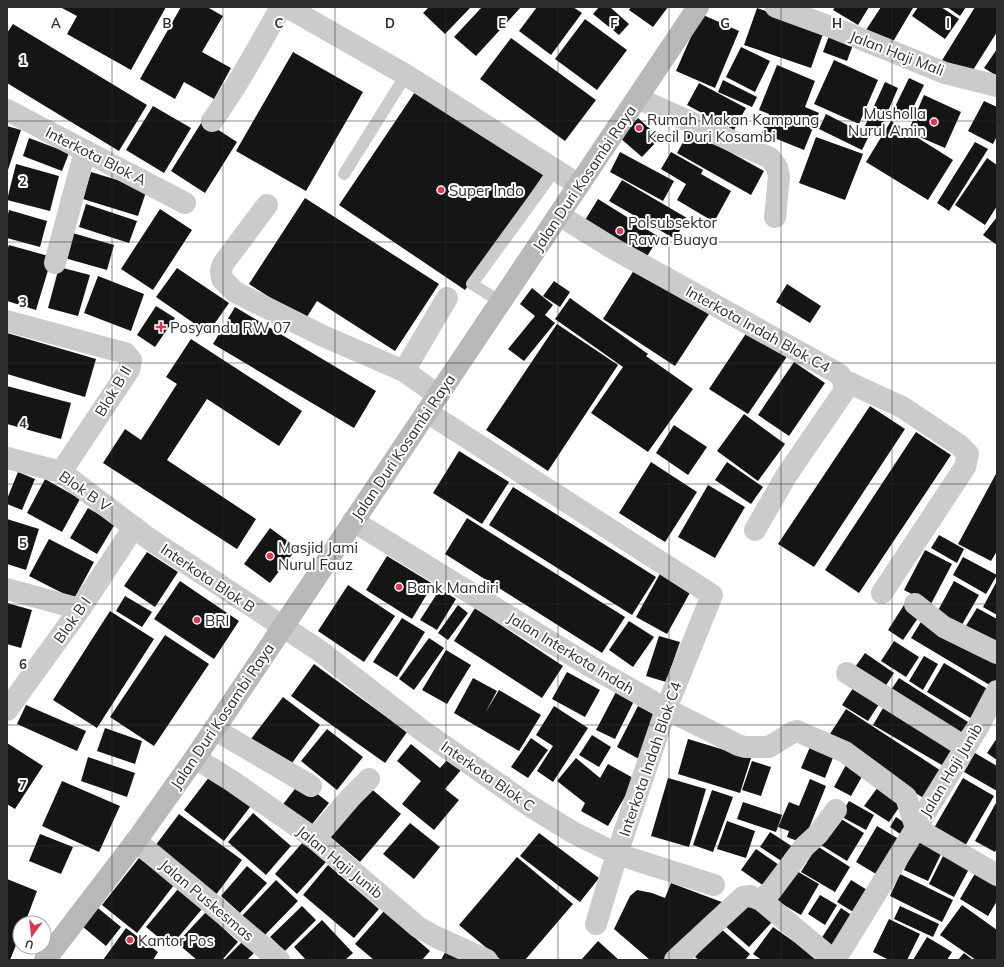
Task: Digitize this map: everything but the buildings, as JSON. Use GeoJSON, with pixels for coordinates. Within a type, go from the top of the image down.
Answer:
{"type":"FeatureCollection","features":[{"type":"Feature","properties":{"kind":"main road","name":"Jalan Duri Kosambi Raya"},"geometry":{"type":"LineString","coordinates":[[45,960],[136,841],[195,758],[698,7]]}},
{"type":"Feature","properties":{"kind":"street"},"geometry":{"type":"LineString","coordinates":[[212,121],[226,102],[282,7]]}},
{"type":"Feature","properties":{"kind":"street"},"geometry":{"type":"LineString","coordinates":[[287,7],[406,75],[579,185]]}},
{"type":"Feature","properties":{"kind":"street","name":"Jalan Haji Mali"},"geometry":{"type":"LineString","coordinates":[[776,7],[839,30],[945,73],[997,86]]}},
{"type":"Feature","properties":{"kind":"street"},"geometry":{"type":"LineString","coordinates":[[637,98],[770,158],[777,167],[779,177],[775,217]]}},
{"type":"Feature","properties":{"kind":"street","name":"Interkota Blok A"},"geometry":{"type":"LineString","coordinates":[[7,110],[185,202]]}},
{"type":"Feature","properties":{"kind":"street"},"geometry":{"type":"LineString","coordinates":[[55,263],[85,151]]}},
{"type":"Feature","properties":{"kind":"street"},"geometry":{"type":"LineString","coordinates":[[267,205],[223,264],[221,271],[222,279],[235,292],[323,336],[404,371],[432,404]]}},
{"type":"Feature","properties":{"kind":"street","name":"Interkota Indah Blok C4"},"geometry":{"type":"LineString","coordinates":[[559,215],[614,249],[839,374],[843,380],[845,385],[843,393],[786,476],[755,530]]}},
{"type":"Feature","properties":{"kind":"street"},"geometry":{"type":"LineString","coordinates":[[404,371],[447,298]]}},
{"type":"Feature","properties":{"kind":"street","name":"Blok B II"},"geometry":{"type":"LineString","coordinates":[[7,321],[125,353],[131,360],[129,370],[61,472]]}},
{"type":"Feature","properties":{"kind":"street"},"geometry":{"type":"LineString","coordinates":[[843,380],[902,407],[959,445],[968,454],[965,467],[882,593]]}},
{"type":"Feature","properties":{"kind":"street","name":"Interkota Indah Blok C4"},"geometry":{"type":"LineString","coordinates":[[432,404],[712,595],[666,710],[617,854],[596,924]]}},
{"type":"Feature","properties":{"kind":"street","name":"Blok B V"},"geometry":{"type":"LineString","coordinates":[[7,458],[61,472],[134,527]]}},
{"type":"Feature","properties":{"kind":"street","name":"Jalan Interkota Indah"},"geometry":{"type":"LineString","coordinates":[[353,521],[666,710],[738,745],[745,747],[769,747],[797,731],[845,752],[906,797],[916,828]]}},
{"type":"Feature","properties":{"kind":"street","name":"Blok B I"},"geometry":{"type":"LineString","coordinates":[[7,710],[80,609],[134,527]]}},
{"type":"Feature","properties":{"kind":"street","name":"Interkota Blok B"},"geometry":{"type":"LineString","coordinates":[[134,527],[283,627]]}},
{"type":"Feature","properties":{"kind":"street"},"geometry":{"type":"LineString","coordinates":[[7,589],[80,609]]}},
{"type":"Feature","properties":{"kind":"street"},"geometry":{"type":"LineString","coordinates":[[915,604],[944,627],[997,653]]}},
{"type":"Feature","properties":{"kind":"street","name":"Interkota Blok C"},"geometry":{"type":"LineString","coordinates":[[283,627],[320,651],[420,729],[530,806],[574,832],[617,854],[714,884]]}},
{"type":"Feature","properties":{"kind":"street"},"geometry":{"type":"LineString","coordinates":[[847,673],[965,747]]}},
{"type":"Feature","properties":{"kind":"street","name":"Jalan Haji Junib"},"geometry":{"type":"LineString","coordinates":[[761,900],[834,960],[916,828],[997,691]]}},
{"type":"Feature","properties":{"kind":"street"},"geometry":{"type":"LineString","coordinates":[[214,729],[312,786]]}},
{"type":"Feature","properties":{"kind":"street","name":"Jalan Haji Junib"},"geometry":{"type":"LineString","coordinates":[[195,758],[232,781],[315,839],[418,927],[436,937],[487,960]]}},
{"type":"Feature","properties":{"kind":"street"},"geometry":{"type":"LineString","coordinates":[[315,839],[350,798],[369,779]]}},
{"type":"Feature","properties":{"kind":"street"},"geometry":{"type":"LineString","coordinates":[[675,960],[743,897],[750,896],[761,900],[771,891],[804,847],[818,834],[836,810]]}},
{"type":"Feature","properties":{"kind":"street","name":"Jalan Haji Junib"},"geometry":{"type":"LineString","coordinates":[[916,828],[997,875]]}},
{"type":"Feature","properties":{"kind":"street","name":"Jalan Puskesmas"},"geometry":{"type":"LineString","coordinates":[[136,841],[278,960]]}},
{"type":"Feature","properties":{"kind":"lane"},"geometry":{"type":"LineString","coordinates":[[344,174],[406,75]]}},
{"type":"Feature","properties":{"kind":"lane"},"geometry":{"type":"LineString","coordinates":[[501,302],[472,284],[555,170]]}},
{"type":"Feature","properties":{"kind":"place","name":"Musholla Nurul Amin"},"geometry":{"type":"Point","coordinates":[934,122]}},
{"type":"Feature","properties":{"kind":"place","name":"Rumah Makan Kampung Kecil Duri Kosambi"},"geometry":{"type":"Point","coordinates":[639,128]}},
{"type":"Feature","properties":{"kind":"place","name":"Super Indo"},"geometry":{"type":"Point","coordinates":[441,190]}},
{"type":"Feature","properties":{"kind":"place","name":"Polsubsektor Rawa Buaya"},"geometry":{"type":"Point","coordinates":[620,231]}},
{"type":"Feature","properties":{"kind":"place","name":"Posyandu RW 07"},"geometry":{"type":"Point","coordinates":[161,327]}},
{"type":"Feature","properties":{"kind":"place","name":"Masjid Jami Nurul Fauz"},"geometry":{"type":"Point","coordinates":[270,556]}},
{"type":"Feature","properties":{"kind":"place","name":"Bank Mandiri"},"geometry":{"type":"Point","coordinates":[399,587]}},
{"type":"Feature","properties":{"kind":"place","name":"BRI"},"geometry":{"type":"Point","coordinates":[197,620]}},
{"type":"Feature","properties":{"kind":"place","name":"Kantor Pos"},"geometry":{"type":"Point","coordinates":[130,940]}}]}
